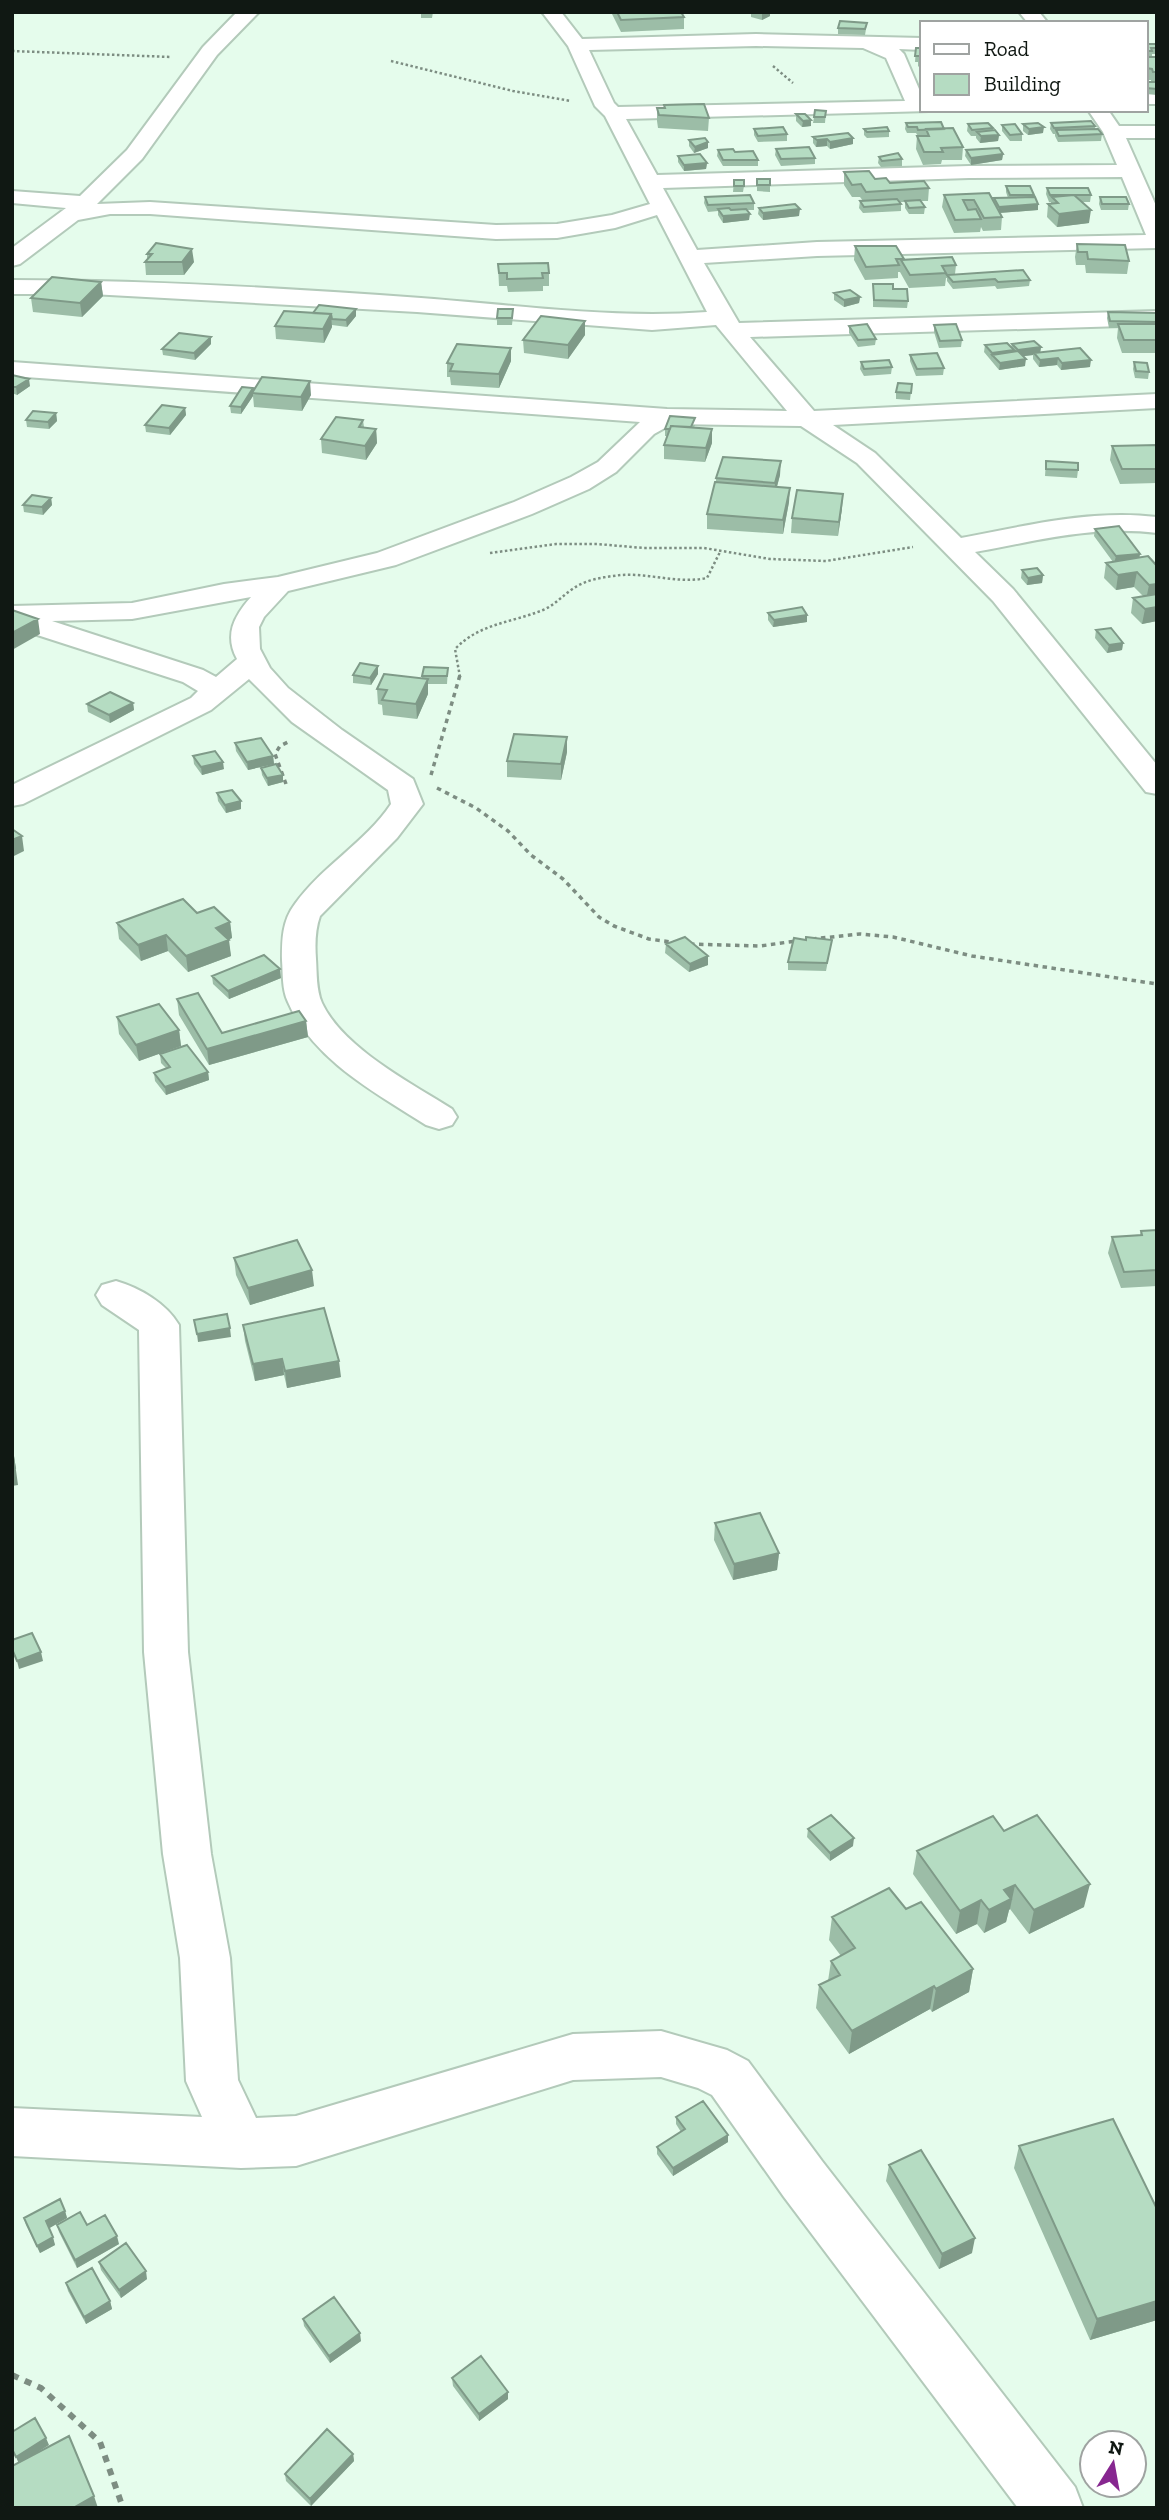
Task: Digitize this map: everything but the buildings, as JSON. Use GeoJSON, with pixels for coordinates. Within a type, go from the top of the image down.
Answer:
{"type":"FeatureCollection","features":[{"type":"Feature","properties":{"kind":"street"},"geometry":{"type":"LineString","coordinates":[[12,259],[79,209],[149,137],[172,102],[211,53],[241,16],[250,12]]}},
{"type":"Feature","properties":{"kind":"street"},"geometry":{"type":"LineString","coordinates":[[551,12],[577,45],[609,110],[727,324],[807,419],[866,458],[955,544],[1003,595],[1157,785]]}},
{"type":"Feature","properties":{"kind":"street"},"geometry":{"type":"LineString","coordinates":[[577,45],[756,40],[920,44]]}},
{"type":"Feature","properties":{"kind":"street"},"geometry":{"type":"LineString","coordinates":[[609,110],[920,107],[894,54],[867,43]]}},
{"type":"Feature","properties":{"kind":"street"},"geometry":{"type":"LineString","coordinates":[[894,54],[920,45]]}},
{"type":"Feature","properties":{"kind":"street"},"geometry":{"type":"LineString","coordinates":[[1099,112],[1113,132],[1157,234]]}},
{"type":"Feature","properties":{"kind":"street"},"geometry":{"type":"LineString","coordinates":[[1113,132],[1157,132]]}},
{"type":"Feature","properties":{"kind":"street"},"geometry":{"type":"LineString","coordinates":[[649,182],[969,172],[1130,171]]}},
{"type":"Feature","properties":{"kind":"street"},"geometry":{"type":"LineString","coordinates":[[12,197],[79,209],[150,208],[496,232],[557,231],[615,221],[662,207]]}},
{"type":"Feature","properties":{"kind":"street"},"geometry":{"type":"LineString","coordinates":[[691,257],[817,249],[1157,241]]}},
{"type":"Feature","properties":{"kind":"street"},"geometry":{"type":"LineString","coordinates":[[12,287],[91,287],[417,305],[652,323],[1157,318]]}},
{"type":"Feature","properties":{"kind":"street"},"geometry":{"type":"LineString","coordinates":[[12,369],[667,416],[807,419],[1157,401]]}},
{"type":"Feature","properties":{"kind":"street"},"geometry":{"type":"LineString","coordinates":[[12,616],[132,611],[224,592],[278,585],[386,559],[523,508],[580,483],[607,467],[645,429],[667,416]]}},
{"type":"Feature","properties":{"kind":"street"},"geometry":{"type":"LineString","coordinates":[[955,544],[1094,524],[1127,522],[1157,525]]}},
{"type":"Feature","properties":{"kind":"street"},"geometry":{"type":"LineString","coordinates":[[278,585],[251,615],[245,628],[243,647],[250,663],[269,687],[319,727],[402,786],[407,804],[396,822],[309,906],[299,926],[304,1002],[318,1024],[337,1045],[388,1084],[439,1116]]}},
{"type":"Feature","properties":{"kind":"street"},"geometry":{"type":"LineString","coordinates":[[12,616],[193,676],[217,690]]}},
{"type":"Feature","properties":{"kind":"street"},"geometry":{"type":"LineString","coordinates":[[12,797],[201,704],[250,663]]}},
{"type":"Feature","properties":{"kind":"street"},"geometry":{"type":"LineString","coordinates":[[116,1295],[142,1310],[159,1325],[166,1652],[176,1755],[187,1854],[205,1958],[212,2081],[241,2143]]}},
{"type":"Feature","properties":{"kind":"street"},"geometry":{"type":"LineString","coordinates":[[12,2132],[241,2143],[296,2141],[573,2057],[661,2054],[709,2067],[730,2078],[803,2179],[1054,2508]]}},
{"type":"Feature","properties":{"kind":"path"},"geometry":{"type":"LineString","coordinates":[[12,51],[163,58],[211,53]]}},
{"type":"Feature","properties":{"kind":"path"},"geometry":{"type":"LineString","coordinates":[[391,61],[513,91],[609,110]]}},
{"type":"Feature","properties":{"kind":"path"},"geometry":{"type":"LineString","coordinates":[[479,554],[556,544],[704,548],[770,559],[826,561],[955,544]]}},
{"type":"Feature","properties":{"kind":"path"},"geometry":{"type":"LineString","coordinates":[[720,552],[707,578],[625,575],[589,581],[578,585],[546,609],[481,626],[464,637],[455,649],[460,678],[428,786],[476,808],[508,831],[531,855],[562,879],[599,917],[614,926],[649,939],[760,946],[830,936],[893,937],[972,956],[1157,984]]}},
{"type":"Feature","properties":{"kind":"path"},"geometry":{"type":"LineString","coordinates":[[286,784],[275,754],[276,749],[319,727]]}},
{"type":"Feature","properties":{"kind":"path"},"geometry":{"type":"LineString","coordinates":[[12,2375],[41,2389],[100,2442],[123,2508]]}}]}
